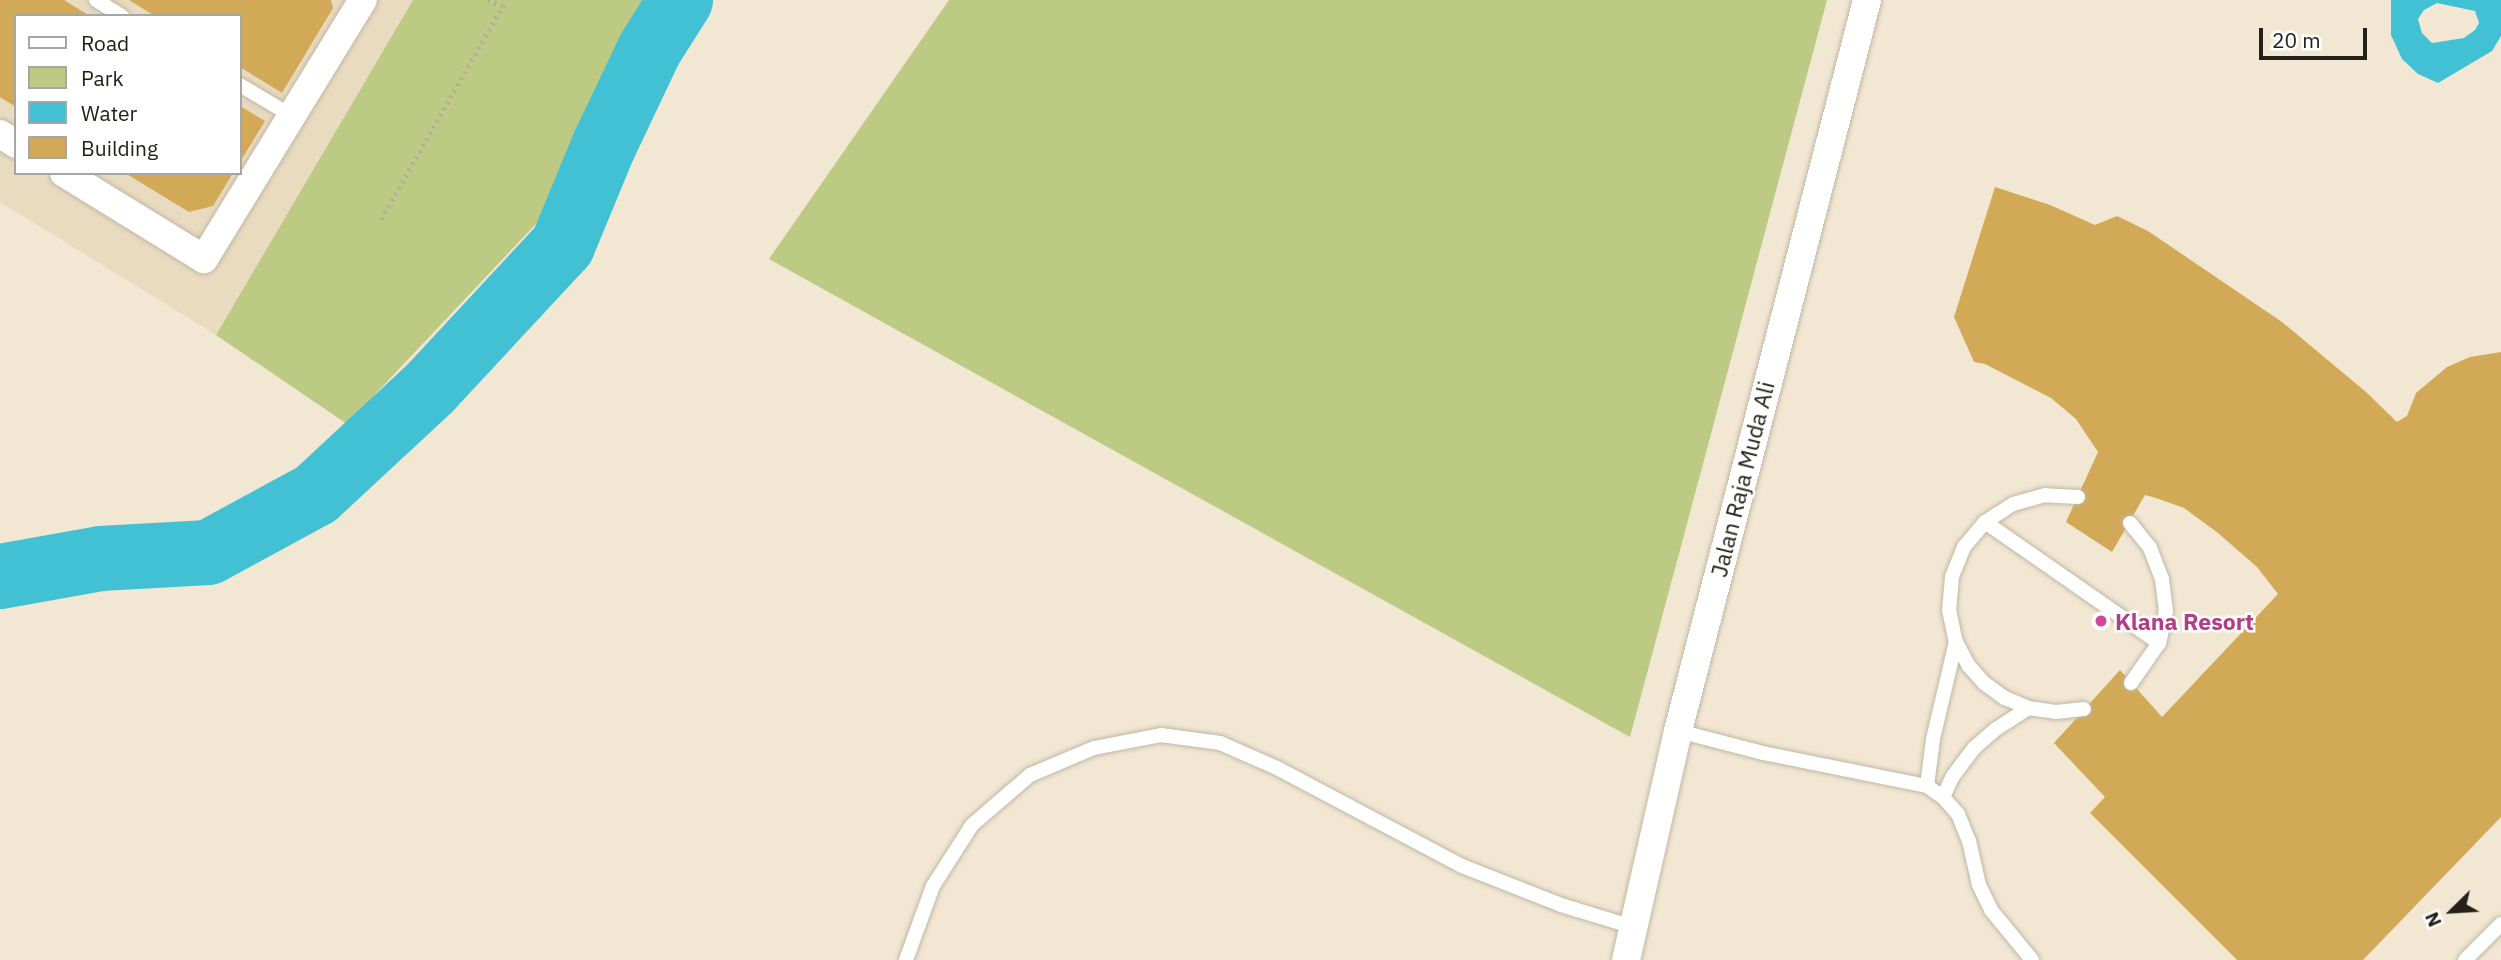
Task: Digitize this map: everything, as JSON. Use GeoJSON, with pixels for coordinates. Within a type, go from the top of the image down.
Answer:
{"type":"FeatureCollection","features":[{"type":"Feature","properties":{"kind":"street"},"geometry":{"type":"LineString","coordinates":[[67,175],[204,259],[363,0]]}},
{"type":"Feature","properties":{"kind":"street","name":"Jalan Raja Muda Ali"},"geometry":{"type":"LineString","coordinates":[[1626,960],[1678,731],[1867,0]]}},
{"type":"Feature","properties":{"kind":"lane"},"geometry":{"type":"LineString","coordinates":[[96,0],[119,14]]}},
{"type":"Feature","properties":{"kind":"lane"},"geometry":{"type":"LineString","coordinates":[[242,86],[292,116]]}},
{"type":"Feature","properties":{"kind":"lane"},"geometry":{"type":"LineString","coordinates":[[2078,497],[2034,498],[2013,504],[1985,522],[1964,547],[1952,577],[1949,610],[1956,642],[1968,665],[1984,683],[2004,698],[2028,708],[2056,712],[2084,709]]}},
{"type":"Feature","properties":{"kind":"lane"},"geometry":{"type":"LineString","coordinates":[[1985,522],[2159,643]]}},
{"type":"Feature","properties":{"kind":"lane"},"geometry":{"type":"LineString","coordinates":[[2130,523],[2150,548],[2162,579],[2166,611],[2159,643],[2132,683]]}},
{"type":"Feature","properties":{"kind":"lane"},"geometry":{"type":"LineString","coordinates":[[1927,786],[1933,739],[1956,642]]}},
{"type":"Feature","properties":{"kind":"lane"},"geometry":{"type":"LineString","coordinates":[[1943,797],[1953,776],[1975,748],[1996,729],[2028,708]]}},
{"type":"Feature","properties":{"kind":"lane"},"geometry":{"type":"LineString","coordinates":[[1678,731],[1763,753],[1927,786],[1943,797],[1958,814],[1969,841],[1979,885],[1991,910],[2032,960]]}},
{"type":"Feature","properties":{"kind":"lane"},"geometry":{"type":"LineString","coordinates":[[906,960],[933,886],[972,825],[1030,775],[1094,748],[1161,735],[1220,743],[1277,768],[1462,866],[1561,905],[1633,927]]}},
{"type":"Feature","properties":{"kind":"lane"},"geometry":{"type":"LineString","coordinates":[[2465,960],[2501,924]]}},
{"type":"Feature","properties":{"kind":"path"},"geometry":{"type":"LineString","coordinates":[[488,0],[503,6]]}},
{"type":"Feature","properties":{"kind":"path"},"geometry":{"type":"LineString","coordinates":[[381,219],[506,0]]}},
{"type":"Feature","properties":{"kind":"shaded area"},"geometry":{"type":"Polygon","coordinates":[[[0,0],[413,0],[216,335],[0,202],[0,0]]]}},
{"type":"Feature","properties":{"kind":"green space"},"geometry":{"type":"Polygon","coordinates":[[[413,0],[653,0],[615,62],[551,208],[347,424],[216,335],[413,0]]]}},
{"type":"Feature","properties":{"kind":"green space"},"geometry":{"type":"Polygon","coordinates":[[[949,0],[1827,0],[1630,737],[769,259],[949,0]]]}},
{"type":"Feature","properties":{"kind":"water"},"geometry":{"type":"Polygon","coordinates":[[[2391,0],[2501,0],[2501,36],[2492,51],[2438,83],[2418,74],[2402,59],[2391,35],[2391,0]],[[2437,3],[2424,10],[2418,19],[2422,33],[2432,43],[2464,38],[2475,30],[2479,23],[2475,11],[2437,3]]]}},
{"type":"Feature","properties":{"kind":"building"},"geometry":{"type":"Polygon","coordinates":[[[0,0],[64,0],[87,14],[14,14],[14,106],[0,97],[0,0]]]}},
{"type":"Feature","properties":{"kind":"building"},"geometry":{"type":"Polygon","coordinates":[[[129,0],[331,0],[333,8],[282,93],[242,68],[242,14],[152,14],[129,0]]]}},
{"type":"Feature","properties":{"kind":"building"},"geometry":{"type":"Polygon","coordinates":[[[242,107],[265,121],[242,159],[242,107]]]}},
{"type":"Feature","properties":{"kind":"building"},"geometry":{"type":"Polygon","coordinates":[[[128,175],[232,175],[213,206],[189,212],[128,175]]]}},
{"type":"Feature","properties":{"kind":"building"},"geometry":{"type":"Polygon","coordinates":[[[1995,187],[2050,205],[2095,225],[2117,216],[2148,231],[2282,322],[2366,392],[2397,422],[2407,416],[2416,393],[2447,367],[2470,357],[2501,352],[2501,817],[2363,960],[2237,960],[2090,813],[2105,797],[2054,743],[2120,670],[2162,717],[2278,594],[2257,567],[2218,533],[2184,508],[2156,498],[2145,495],[2112,552],[2066,522],[2098,452],[2076,419],[2051,398],[1985,364],[1974,362],[1954,317],[1995,187]]]}},
{"type":"Feature","properties":{"kind":"waterway"},"geometry":{"type":"LineString","coordinates":[[0,576],[100,558],[208,552],[315,494],[430,387],[562,245],[603,146],[649,49],[680,0]]}},
{"type":"Feature","properties":{"kind":"place","name":"Klana Resort"},"geometry":{"type":"Point","coordinates":[2101,621]}}]}
